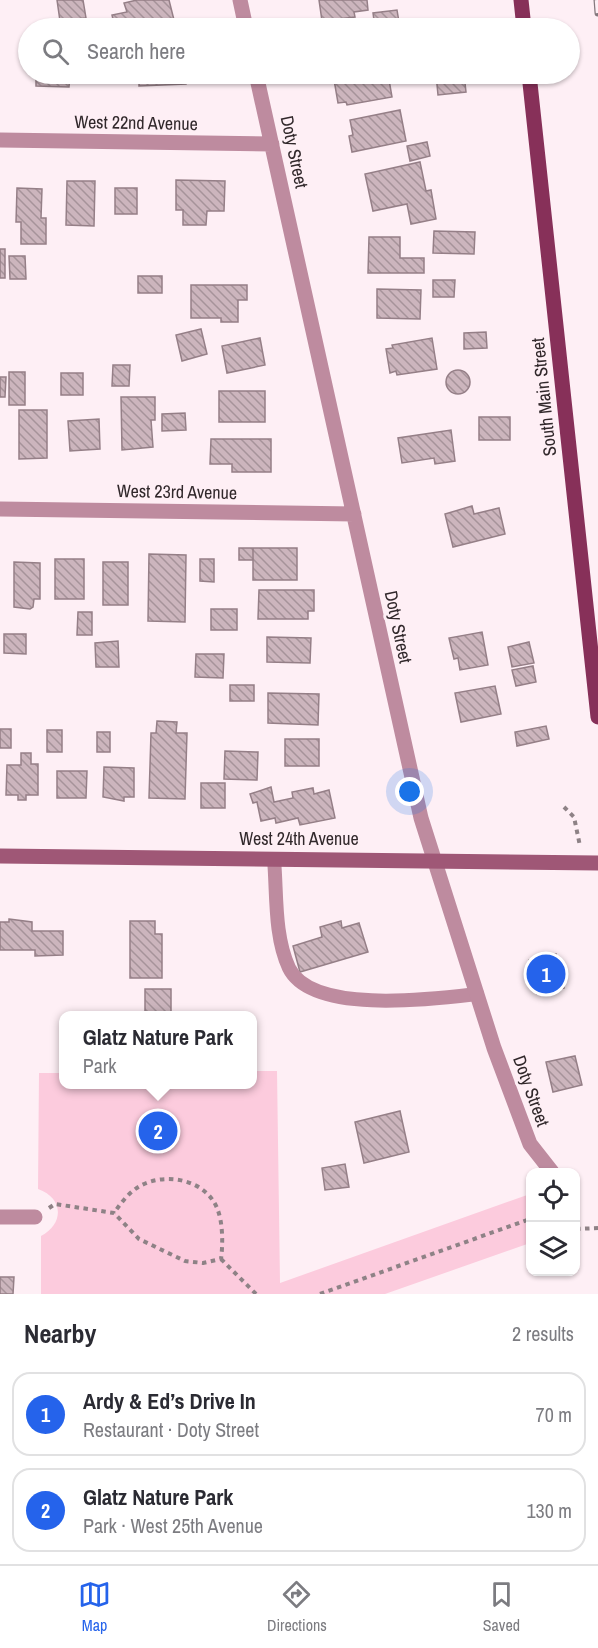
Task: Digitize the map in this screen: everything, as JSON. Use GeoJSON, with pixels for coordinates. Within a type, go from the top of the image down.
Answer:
{"type":"FeatureCollection","features":[{"type":"Feature","properties":{"kind":"main road"},"geometry":{"type":"LineString","coordinates":[[521,0],[523,18]]}},
{"type":"Feature","properties":{"kind":"main road","name":"South Main Street"},"geometry":{"type":"LineString","coordinates":[[530,84],[598,717]]}},
{"type":"Feature","properties":{"kind":"street"},"geometry":{"type":"LineString","coordinates":[[240,0],[244,18]]}},
{"type":"Feature","properties":{"kind":"street","name":"Doty Street"},"geometry":{"type":"LineString","coordinates":[[258,84],[408,764],[477,994],[530,1144],[548,1168]]}},
{"type":"Feature","properties":{"kind":"street","name":"West 22nd Avenue"},"geometry":{"type":"LineString","coordinates":[[0,140],[272,144]]}},
{"type":"Feature","properties":{"kind":"street","name":"West 23rd Avenue"},"geometry":{"type":"LineString","coordinates":[[0,509],[354,514]]}},
{"type":"Feature","properties":{"kind":"street","name":"West 24th Avenue"},"geometry":{"type":"LineString","coordinates":[[0,856],[590,863]]}},
{"type":"Feature","properties":{"kind":"street"},"geometry":{"type":"LineString","coordinates":[[0,1217],[35,1217]]}},
{"type":"Feature","properties":{"kind":"lane"},"geometry":{"type":"LineString","coordinates":[[274,859],[280,939],[290,970],[308,986],[344,999],[415,1001],[477,994]]}},
{"type":"Feature","properties":{"kind":"path"},"geometry":{"type":"LineString","coordinates":[[564,807],[574,817],[590,863]]}},
{"type":"Feature","properties":{"kind":"path"},"geometry":{"type":"LineString","coordinates":[[114,1213],[125,1198],[146,1183],[174,1179],[190,1182],[202,1189],[217,1208],[223,1247],[221,1259]]}},
{"type":"Feature","properties":{"kind":"path"},"geometry":{"type":"LineString","coordinates":[[35,1217],[55,1204],[114,1213],[139,1239],[168,1255],[203,1263],[221,1259]]}},
{"type":"Feature","properties":{"kind":"path"},"geometry":{"type":"LineString","coordinates":[[320,1294],[526,1221]]}},
{"type":"Feature","properties":{"kind":"path"},"geometry":{"type":"LineString","coordinates":[[580,1229],[598,1228]]}},
{"type":"Feature","properties":{"kind":"path"},"geometry":{"type":"LineString","coordinates":[[221,1259],[256,1294]]}},
{"type":"Feature","properties":{"kind":"shaded area"},"geometry":{"type":"Polygon","coordinates":[[[257,1071],[277,1071],[280,1283],[526,1195],[526,1244],[385,1294],[41,1294],[41,1236],[54,1225],[58,1211],[53,1198],[38,1189],[39,1073],[59,1073],[59,1089],[257,1089],[257,1071]]]}},
{"type":"Feature","properties":{"kind":"building"},"geometry":{"type":"Polygon","coordinates":[[[57,0],[83,0],[86,18],[60,18],[57,0]]]}},
{"type":"Feature","properties":{"kind":"building"},"geometry":{"type":"Polygon","coordinates":[[[137,0],[169,0],[174,18],[113,18],[112,15],[127,12],[124,3],[137,0]]]}},
{"type":"Feature","properties":{"kind":"building"},"geometry":{"type":"Polygon","coordinates":[[[319,0],[367,0],[368,10],[354,12],[355,17],[322,18],[319,0]]]}},
{"type":"Feature","properties":{"kind":"building"},"geometry":{"type":"Polygon","coordinates":[[[397,10],[398,18],[374,18],[373,13],[397,10]]]}},
{"type":"Feature","properties":{"kind":"building"},"geometry":{"type":"Polygon","coordinates":[[[36,84],[69,84],[69,87],[36,86],[36,84]]]}},
{"type":"Feature","properties":{"kind":"building"},"geometry":{"type":"Polygon","coordinates":[[[139,84],[186,84],[139,86],[139,84]]]}},
{"type":"Feature","properties":{"kind":"building"},"geometry":{"type":"Polygon","coordinates":[[[335,84],[390,84],[392,97],[347,105],[346,102],[338,103],[335,84]]]}},
{"type":"Feature","properties":{"kind":"building"},"geometry":{"type":"Polygon","coordinates":[[[437,84],[465,84],[466,92],[438,95],[437,84]]]}},
{"type":"Feature","properties":{"kind":"building"},"geometry":{"type":"Polygon","coordinates":[[[400,110],[406,141],[352,152],[349,136],[353,135],[350,120],[400,110]]]}},
{"type":"Feature","properties":{"kind":"building"},"geometry":{"type":"Polygon","coordinates":[[[427,142],[430,156],[410,161],[407,146],[427,142]]]}},
{"type":"Feature","properties":{"kind":"building"},"geometry":{"type":"Polygon","coordinates":[[[420,162],[426,191],[431,190],[436,219],[411,224],[407,204],[373,211],[365,174],[420,162]]]}},
{"type":"Feature","properties":{"kind":"building"},"geometry":{"type":"Polygon","coordinates":[[[176,180],[225,181],[224,211],[207,211],[206,225],[183,225],[183,210],[176,210],[176,180]]]}},
{"type":"Feature","properties":{"kind":"building"},"geometry":{"type":"Polygon","coordinates":[[[67,181],[95,181],[94,226],[66,225],[67,181]]]}},
{"type":"Feature","properties":{"kind":"building"},"geometry":{"type":"Polygon","coordinates":[[[17,188],[42,189],[41,218],[46,218],[46,244],[21,244],[21,222],[16,222],[17,188]]]}},
{"type":"Feature","properties":{"kind":"building"},"geometry":{"type":"Polygon","coordinates":[[[115,188],[137,188],[137,214],[115,214],[115,188]]]}},
{"type":"Feature","properties":{"kind":"building"},"geometry":{"type":"Polygon","coordinates":[[[434,231],[475,232],[474,254],[433,253],[434,231]]]}},
{"type":"Feature","properties":{"kind":"building"},"geometry":{"type":"Polygon","coordinates":[[[369,237],[400,237],[400,258],[424,258],[424,273],[368,273],[369,237]]]}},
{"type":"Feature","properties":{"kind":"building"},"geometry":{"type":"Polygon","coordinates":[[[0,249],[5,249],[5,278],[0,278],[0,249]]]}},
{"type":"Feature","properties":{"kind":"building"},"geometry":{"type":"Polygon","coordinates":[[[9,256],[25,256],[26,279],[10,279],[9,256]]]}},
{"type":"Feature","properties":{"kind":"building"},"geometry":{"type":"Polygon","coordinates":[[[138,276],[162,276],[162,293],[138,293],[138,276]]]}},
{"type":"Feature","properties":{"kind":"building"},"geometry":{"type":"Polygon","coordinates":[[[433,280],[455,280],[454,297],[433,297],[433,280]]]}},
{"type":"Feature","properties":{"kind":"building"},"geometry":{"type":"Polygon","coordinates":[[[191,285],[247,285],[247,300],[238,300],[238,322],[221,322],[221,318],[191,318],[191,285]]]}},
{"type":"Feature","properties":{"kind":"building"},"geometry":{"type":"Polygon","coordinates":[[[377,289],[421,290],[420,319],[377,318],[377,289]]]}},
{"type":"Feature","properties":{"kind":"building"},"geometry":{"type":"Polygon","coordinates":[[[201,329],[207,354],[182,361],[176,335],[201,329]]]}},
{"type":"Feature","properties":{"kind":"building"},"geometry":{"type":"Polygon","coordinates":[[[486,332],[487,348],[464,349],[464,333],[486,332]]]}},
{"type":"Feature","properties":{"kind":"building"},"geometry":{"type":"Polygon","coordinates":[[[260,338],[265,365],[227,373],[222,346],[260,338]]]}},
{"type":"Feature","properties":{"kind":"building"},"geometry":{"type":"Polygon","coordinates":[[[432,338],[437,369],[397,375],[396,371],[390,373],[386,349],[393,348],[392,345],[432,338]]]}},
{"type":"Feature","properties":{"kind":"building"},"geometry":{"type":"Polygon","coordinates":[[[113,365],[130,365],[129,386],[112,386],[113,365]]]}},
{"type":"Feature","properties":{"kind":"building"},"geometry":{"type":"Polygon","coordinates":[[[458,370],[467,373],[470,382],[467,391],[458,394],[449,391],[446,382],[449,373],[458,370]]]}},
{"type":"Feature","properties":{"kind":"building"},"geometry":{"type":"Polygon","coordinates":[[[9,372],[25,372],[25,405],[9,405],[9,372]]]}},
{"type":"Feature","properties":{"kind":"building"},"geometry":{"type":"Polygon","coordinates":[[[61,373],[83,373],[83,395],[61,395],[61,373]]]}},
{"type":"Feature","properties":{"kind":"building"},"geometry":{"type":"Polygon","coordinates":[[[0,377],[6,377],[5,397],[0,397],[0,377]]]}},
{"type":"Feature","properties":{"kind":"building"},"geometry":{"type":"Polygon","coordinates":[[[219,391],[265,391],[265,422],[219,422],[219,391]]]}},
{"type":"Feature","properties":{"kind":"building"},"geometry":{"type":"Polygon","coordinates":[[[121,397],[155,397],[155,420],[151,420],[153,447],[122,450],[121,397]]]}},
{"type":"Feature","properties":{"kind":"building"},"geometry":{"type":"Polygon","coordinates":[[[19,410],[47,410],[47,458],[19,459],[19,410]]]}},
{"type":"Feature","properties":{"kind":"building"},"geometry":{"type":"Polygon","coordinates":[[[185,413],[186,430],[162,431],[162,414],[185,413]]]}},
{"type":"Feature","properties":{"kind":"building"},"geometry":{"type":"Polygon","coordinates":[[[479,417],[510,417],[510,440],[479,440],[479,417]]]}},
{"type":"Feature","properties":{"kind":"building"},"geometry":{"type":"Polygon","coordinates":[[[99,419],[100,449],[70,451],[68,421],[99,419]]]}},
{"type":"Feature","properties":{"kind":"building"},"geometry":{"type":"Polygon","coordinates":[[[451,430],[455,461],[435,464],[434,458],[402,463],[398,438],[451,430]]]}},
{"type":"Feature","properties":{"kind":"building"},"geometry":{"type":"Polygon","coordinates":[[[211,439],[271,439],[271,472],[232,472],[232,464],[210,464],[211,439]]]}},
{"type":"Feature","properties":{"kind":"building"},"geometry":{"type":"Polygon","coordinates":[[[472,506],[474,514],[499,508],[505,534],[453,547],[445,514],[472,506]]]}},
{"type":"Feature","properties":{"kind":"building"},"geometry":{"type":"Polygon","coordinates":[[[239,548],[253,548],[253,560],[239,560],[239,548]]]}},
{"type":"Feature","properties":{"kind":"building"},"geometry":{"type":"Polygon","coordinates":[[[253,548],[297,548],[297,580],[253,580],[253,548]]]}},
{"type":"Feature","properties":{"kind":"building"},"geometry":{"type":"Polygon","coordinates":[[[149,554],[186,555],[185,622],[148,621],[149,554]]]}},
{"type":"Feature","properties":{"kind":"building"},"geometry":{"type":"Polygon","coordinates":[[[55,559],[84,559],[84,599],[55,599],[55,559]]]}},
{"type":"Feature","properties":{"kind":"building"},"geometry":{"type":"Polygon","coordinates":[[[200,559],[214,559],[214,582],[200,581],[200,559]]]}},
{"type":"Feature","properties":{"kind":"building"},"geometry":{"type":"Polygon","coordinates":[[[14,562],[40,563],[40,599],[34,599],[33,607],[30,609],[14,607],[14,562]]]}},
{"type":"Feature","properties":{"kind":"building"},"geometry":{"type":"Polygon","coordinates":[[[103,562],[128,562],[128,605],[103,605],[103,562]]]}},
{"type":"Feature","properties":{"kind":"building"},"geometry":{"type":"Polygon","coordinates":[[[259,590],[314,590],[314,611],[308,611],[308,619],[258,619],[259,590]]]}},
{"type":"Feature","properties":{"kind":"building"},"geometry":{"type":"Polygon","coordinates":[[[211,609],[237,609],[237,630],[211,630],[211,609]]]}},
{"type":"Feature","properties":{"kind":"building"},"geometry":{"type":"Polygon","coordinates":[[[78,612],[92,612],[92,635],[77,635],[78,612]]]}},
{"type":"Feature","properties":{"kind":"building"},"geometry":{"type":"Polygon","coordinates":[[[482,632],[488,665],[460,670],[458,658],[454,659],[449,638],[482,632]]]}},
{"type":"Feature","properties":{"kind":"building"},"geometry":{"type":"Polygon","coordinates":[[[4,634],[26,634],[26,654],[4,653],[4,634]]]}},
{"type":"Feature","properties":{"kind":"building"},"geometry":{"type":"Polygon","coordinates":[[[267,637],[311,638],[310,663],[267,662],[267,637]]]}},
{"type":"Feature","properties":{"kind":"building"},"geometry":{"type":"Polygon","coordinates":[[[118,641],[119,667],[96,667],[95,643],[118,641]]]}},
{"type":"Feature","properties":{"kind":"building"},"geometry":{"type":"Polygon","coordinates":[[[529,642],[534,663],[512,667],[508,647],[529,642]]]}},
{"type":"Feature","properties":{"kind":"building"},"geometry":{"type":"Polygon","coordinates":[[[196,654],[224,654],[223,678],[195,677],[196,654]]]}},
{"type":"Feature","properties":{"kind":"building"},"geometry":{"type":"Polygon","coordinates":[[[533,666],[536,682],[516,686],[512,670],[533,666]]]}},
{"type":"Feature","properties":{"kind":"building"},"geometry":{"type":"Polygon","coordinates":[[[230,685],[254,685],[254,701],[230,701],[230,685]]]}},
{"type":"Feature","properties":{"kind":"building"},"geometry":{"type":"Polygon","coordinates":[[[495,686],[501,714],[461,722],[455,693],[495,686]]]}},
{"type":"Feature","properties":{"kind":"building"},"geometry":{"type":"Polygon","coordinates":[[[268,693],[319,694],[318,725],[268,723],[268,693]]]}},
{"type":"Feature","properties":{"kind":"building"},"geometry":{"type":"Polygon","coordinates":[[[157,721],[177,722],[176,733],[187,733],[185,799],[149,798],[151,733],[156,733],[157,721]]]}},
{"type":"Feature","properties":{"kind":"building"},"geometry":{"type":"Polygon","coordinates":[[[546,726],[549,739],[517,746],[515,732],[546,726]]]}},
{"type":"Feature","properties":{"kind":"building"},"geometry":{"type":"Polygon","coordinates":[[[0,729],[11,729],[11,748],[0,748],[0,729]]]}},
{"type":"Feature","properties":{"kind":"building"},"geometry":{"type":"Polygon","coordinates":[[[47,730],[62,730],[62,752],[47,752],[47,730]]]}},
{"type":"Feature","properties":{"kind":"building"},"geometry":{"type":"Polygon","coordinates":[[[97,732],[110,732],[110,752],[97,752],[97,732]]]}},
{"type":"Feature","properties":{"kind":"building"},"geometry":{"type":"Polygon","coordinates":[[[285,739],[319,739],[319,766],[285,766],[285,739]]]}},
{"type":"Feature","properties":{"kind":"building"},"geometry":{"type":"Polygon","coordinates":[[[225,751],[258,752],[257,780],[224,779],[225,751]]]}},
{"type":"Feature","properties":{"kind":"building"},"geometry":{"type":"Polygon","coordinates":[[[21,753],[31,753],[31,764],[38,764],[38,795],[26,795],[26,800],[18,800],[18,795],[6,795],[7,765],[21,765],[21,753]]]}},
{"type":"Feature","properties":{"kind":"building"},"geometry":{"type":"Polygon","coordinates":[[[104,767],[134,768],[134,797],[124,797],[124,801],[103,797],[104,767]]]}},
{"type":"Feature","properties":{"kind":"building"},"geometry":{"type":"Polygon","coordinates":[[[57,771],[87,771],[86,798],[57,798],[57,771]]]}},
{"type":"Feature","properties":{"kind":"building"},"geometry":{"type":"Polygon","coordinates":[[[201,783],[225,783],[225,808],[201,808],[201,783]]]}},
{"type":"Feature","properties":{"kind":"building"},"geometry":{"type":"Polygon","coordinates":[[[271,787],[274,802],[293,798],[292,792],[313,788],[314,794],[329,790],[335,818],[300,825],[298,818],[276,823],[275,818],[261,821],[257,802],[253,803],[250,794],[271,787]]]}},
{"type":"Feature","properties":{"kind":"building"},"geometry":{"type":"Polygon","coordinates":[[[9,919],[32,922],[32,931],[63,931],[63,955],[35,956],[35,950],[0,950],[0,922],[9,922],[9,919]]]}},
{"type":"Feature","properties":{"kind":"building"},"geometry":{"type":"Polygon","coordinates":[[[130,921],[155,921],[155,934],[162,934],[162,978],[130,978],[130,921]]]}},
{"type":"Feature","properties":{"kind":"building"},"geometry":{"type":"Polygon","coordinates":[[[341,921],[342,928],[359,923],[368,952],[300,972],[293,946],[322,937],[320,927],[341,921]]]}},
{"type":"Feature","properties":{"kind":"building"},"geometry":{"type":"Polygon","coordinates":[[[556,954],[564,988],[537,994],[529,960],[556,954]]]}},
{"type":"Feature","properties":{"kind":"building"},"geometry":{"type":"Polygon","coordinates":[[[145,989],[171,989],[171,1011],[145,1011],[145,989]]]}},
{"type":"Feature","properties":{"kind":"building"},"geometry":{"type":"Polygon","coordinates":[[[575,1056],[582,1085],[553,1092],[546,1062],[575,1056]]]}},
{"type":"Feature","properties":{"kind":"building"},"geometry":{"type":"Polygon","coordinates":[[[400,1111],[409,1152],[364,1163],[355,1122],[400,1111]]]}},
{"type":"Feature","properties":{"kind":"building"},"geometry":{"type":"Polygon","coordinates":[[[345,1164],[349,1187],[325,1190],[322,1168],[345,1164]]]}},
{"type":"Feature","properties":{"kind":"building"},"geometry":{"type":"Polygon","coordinates":[[[0,1277],[14,1277],[13,1294],[0,1294],[0,1277]]]}},
{"type":"Feature","properties":{"kind":"railway"},"geometry":{"type":"LineString","coordinates":[[597,0],[598,13]]}},
{"type":"Feature","properties":{"kind":"place","name":"Ardy & Ed’s Drive In"},"geometry":{"type":"Point","coordinates":[546,974]}},
{"type":"Feature","properties":{"kind":"place","name":"Glatz Nature Park"},"geometry":{"type":"Point","coordinates":[158,1131]}}]}
